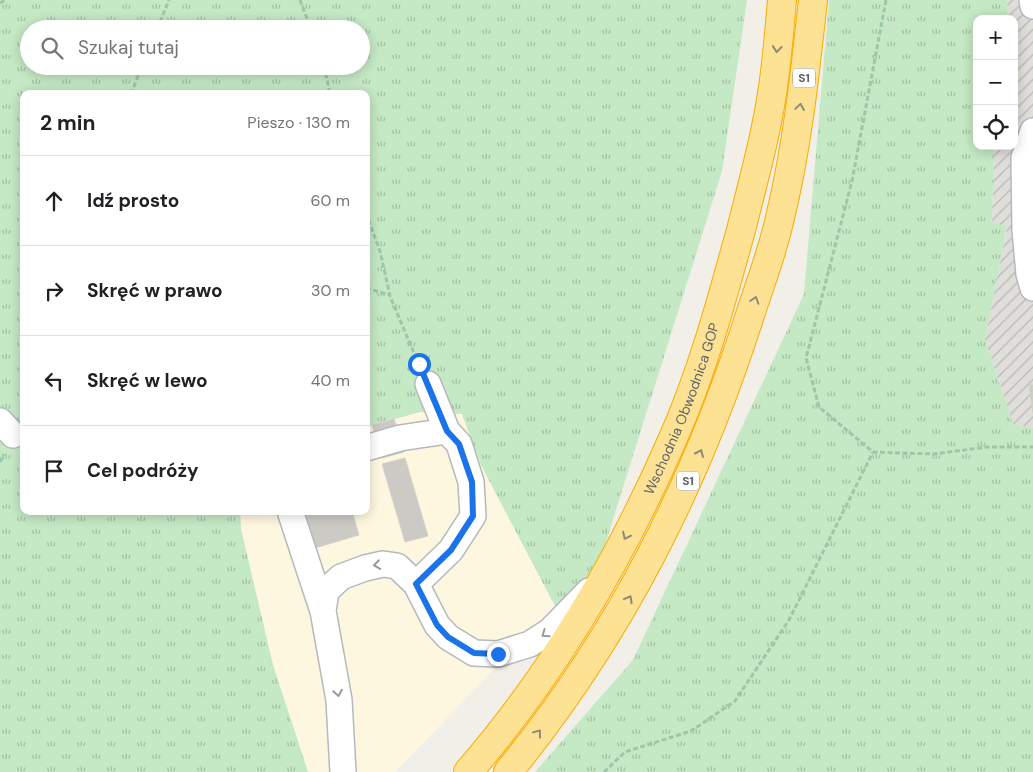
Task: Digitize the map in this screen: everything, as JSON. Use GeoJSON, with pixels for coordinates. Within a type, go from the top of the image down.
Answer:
{"type":"FeatureCollection","features":[{"type":"Feature","properties":{"kind":"highway","name":"Wschodnia Obwodnica GOP"},"geometry":{"type":"LineString","coordinates":[[468,772],[527,696],[572,631],[622,545],[674,435],[722,300],[764,136],[775,73],[782,0]]}},
{"type":"Feature","properties":{"kind":"highway","name":"S1"},"geometry":{"type":"LineString","coordinates":[[508,772],[572,687],[627,602],[703,448],[736,358],[779,223],[793,155],[813,0]]}},
{"type":"Feature","properties":{"kind":"lane"},"geometry":{"type":"LineString","coordinates":[[1032,0],[1033,6]]}},
{"type":"Feature","properties":{"kind":"lane"},"geometry":{"type":"LineString","coordinates":[[1033,131],[1024,158],[1025,230],[1029,274],[1033,288]]}},
{"type":"Feature","properties":{"kind":"lane"},"geometry":{"type":"LineString","coordinates":[[416,584],[451,550],[473,516],[472,482],[459,444],[447,431],[428,384]]}},
{"type":"Feature","properties":{"kind":"lane"},"geometry":{"type":"LineString","coordinates":[[370,447],[400,438],[447,431]]}},
{"type":"Feature","properties":{"kind":"lane"},"geometry":{"type":"LineString","coordinates":[[291,515],[322,611],[339,700],[343,772]]}},
{"type":"Feature","properties":{"kind":"lane"},"geometry":{"type":"LineString","coordinates":[[322,611],[326,591],[341,577],[364,568],[383,564],[397,566],[416,584],[437,625],[448,637],[474,653],[498,654],[530,644],[550,631],[604,575]]}},
{"type":"Feature","properties":{"kind":"path"},"geometry":{"type":"LineString","coordinates":[[0,4],[6,0]]}},
{"type":"Feature","properties":{"kind":"path"},"geometry":{"type":"LineString","coordinates":[[161,20],[169,0]]}},
{"type":"Feature","properties":{"kind":"path"},"geometry":{"type":"LineString","coordinates":[[300,0],[308,20]]}},
{"type":"Feature","properties":{"kind":"path"},"geometry":{"type":"LineString","coordinates":[[886,0],[852,181],[806,358],[819,407],[873,452],[934,454],[987,447],[1033,447]]}},
{"type":"Feature","properties":{"kind":"path"},"geometry":{"type":"LineString","coordinates":[[133,90],[138,75]]}},
{"type":"Feature","properties":{"kind":"path"},"geometry":{"type":"LineString","coordinates":[[326,75],[329,90]]}},
{"type":"Feature","properties":{"kind":"path"},"geometry":{"type":"LineString","coordinates":[[370,224],[380,251],[390,296],[404,334],[428,384]]}},
{"type":"Feature","properties":{"kind":"path"},"geometry":{"type":"LineString","coordinates":[[370,289],[390,296]]}},
{"type":"Feature","properties":{"kind":"path"},"geometry":{"type":"LineString","coordinates":[[604,772],[625,752],[691,730],[735,701],[789,620],[873,452]]}},
{"type":"Feature","properties":{"kind":"shaded area"},"geometry":{"type":"Polygon","coordinates":[[[1007,0],[1033,0],[1033,428],[1013,424],[985,340],[1007,227],[992,224],[994,150],[1018,150],[1018,15],[1008,15],[1007,0]]]}},
{"type":"Feature","properties":{"kind":"shaded area"},"geometry":{"type":"Polygon","coordinates":[[[420,412],[462,414],[481,465],[555,606],[395,772],[308,772],[273,665],[241,529],[240,515],[370,515],[370,426],[420,412]]]}},
{"type":"Feature","properties":{"kind":"green space"},"geometry":{"type":"Polygon","coordinates":[[[0,0],[747,0],[722,171],[590,593],[555,606],[481,465],[462,414],[420,412],[370,426],[370,90],[20,90],[20,515],[240,515],[241,529],[273,665],[308,772],[0,772],[0,0]]]}},
{"type":"Feature","properties":{"kind":"green space"},"geometry":{"type":"Polygon","coordinates":[[[829,0],[1007,0],[1008,15],[973,15],[973,150],[994,150],[992,223],[1007,226],[985,340],[1013,424],[1033,428],[1033,772],[535,772],[633,660],[804,294],[829,0]]]}},
{"type":"Feature","properties":{"kind":"building"},"geometry":{"type":"Polygon","coordinates":[[[1029,385],[1033,385],[1033,413],[1029,385]]]}},
{"type":"Feature","properties":{"kind":"building"},"geometry":{"type":"Polygon","coordinates":[[[394,419],[404,452],[382,458],[372,425],[394,419]]]}},
{"type":"Feature","properties":{"kind":"building"},"geometry":{"type":"Polygon","coordinates":[[[405,458],[428,536],[405,542],[382,464],[405,458]]]}},
{"type":"Feature","properties":{"kind":"building"},"geometry":{"type":"Polygon","coordinates":[[[305,515],[353,515],[359,535],[315,548],[305,515]]]}},
{"type":"Feature","properties":{"kind":"route"},"geometry":{"type":"LineString","coordinates":[[419,364],[447,431],[459,444],[472,482],[473,516],[451,550],[416,584],[437,625],[448,637],[474,653],[498,654]]}}]}
